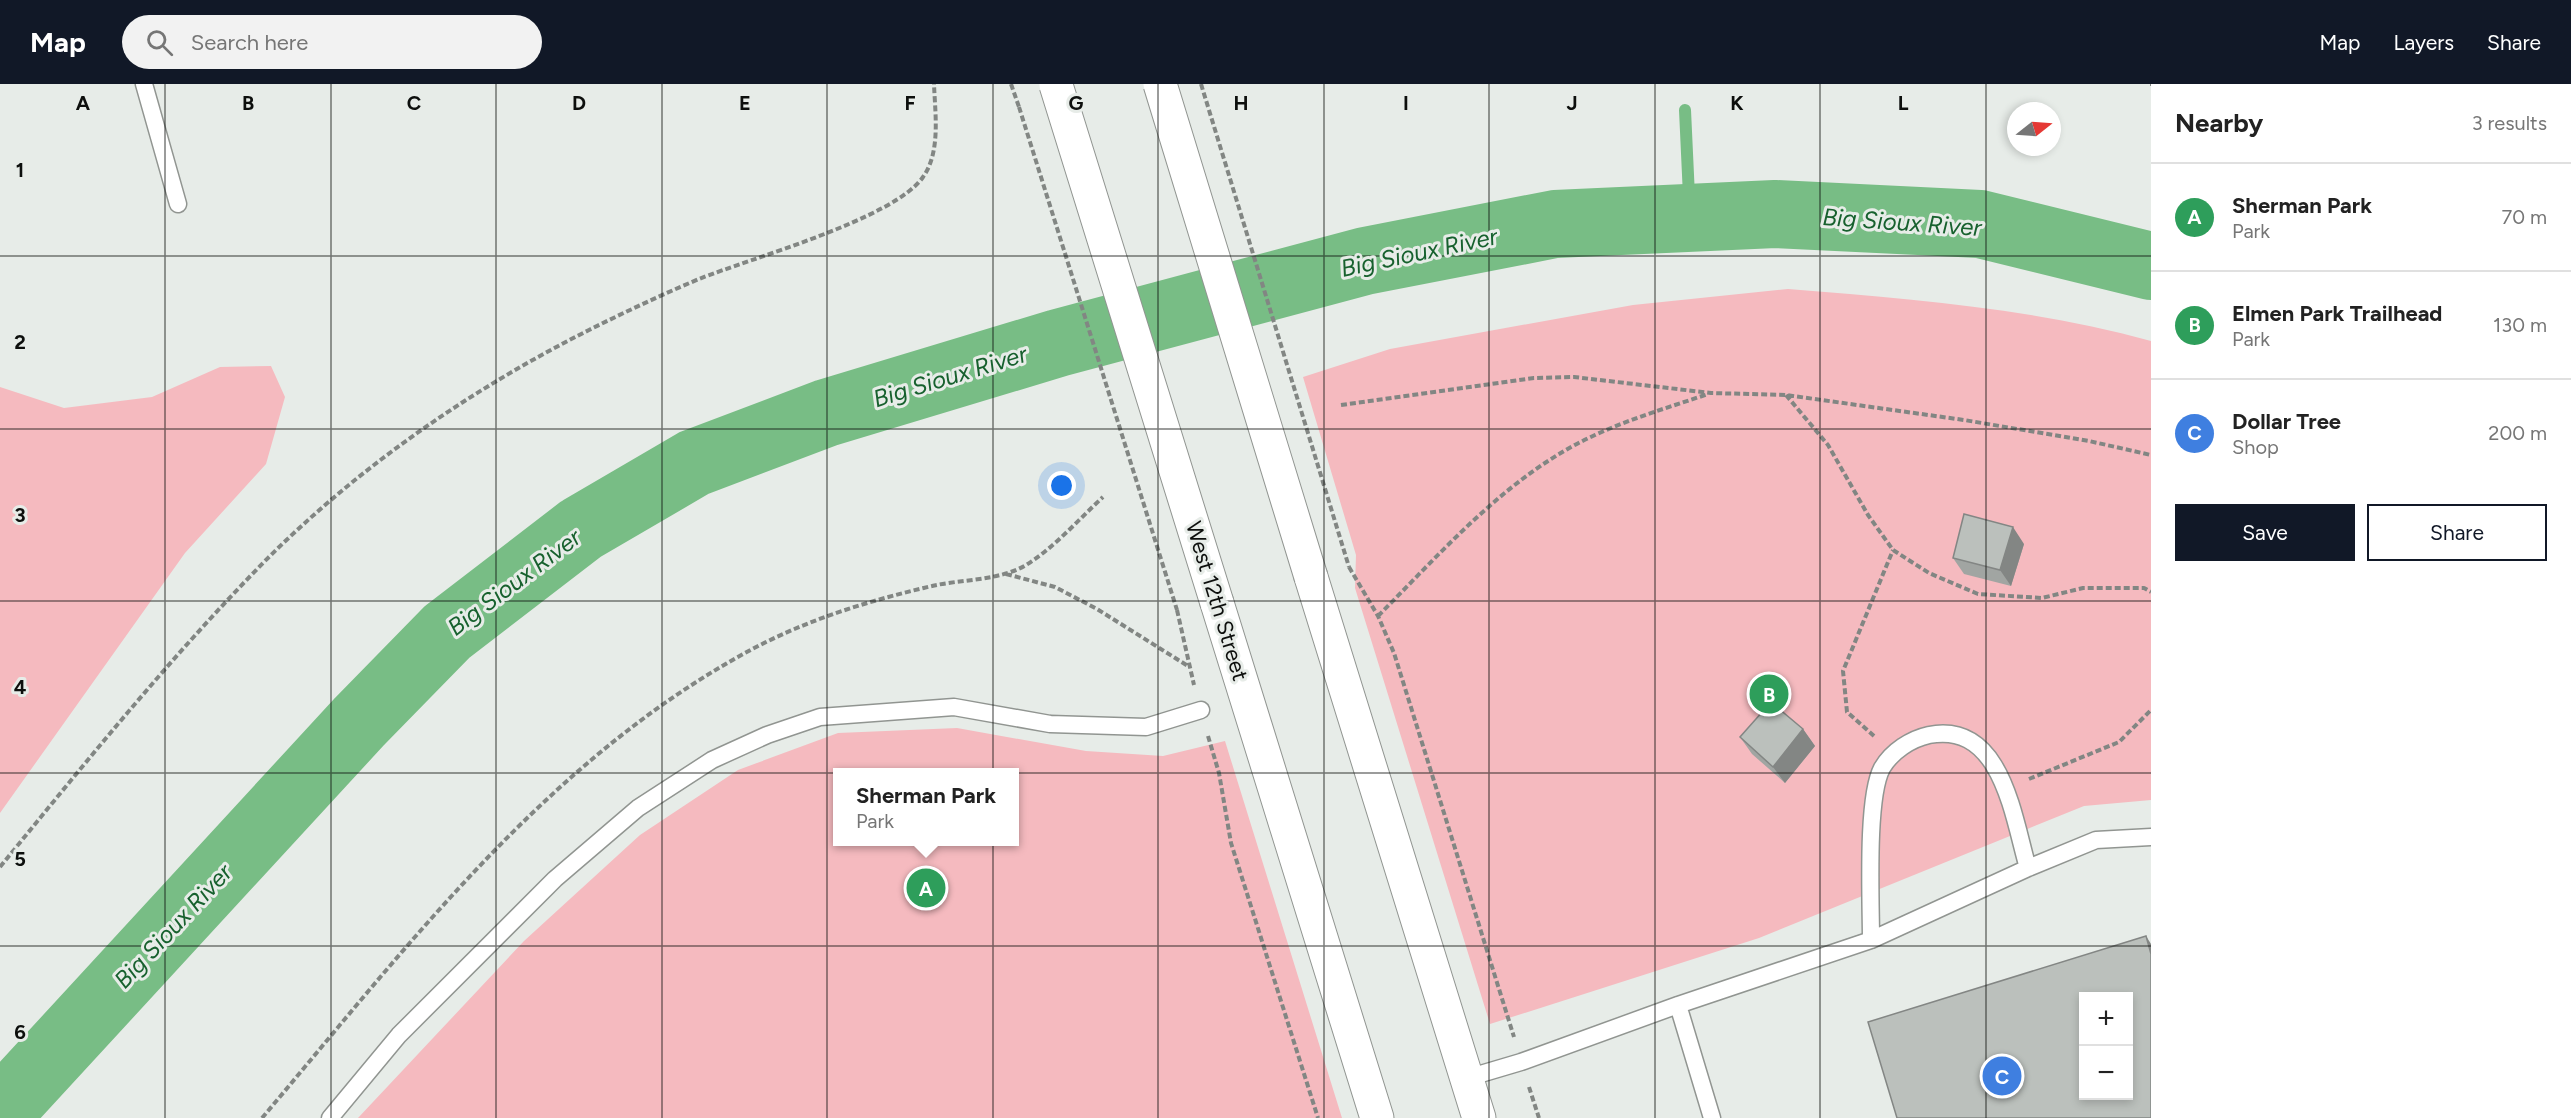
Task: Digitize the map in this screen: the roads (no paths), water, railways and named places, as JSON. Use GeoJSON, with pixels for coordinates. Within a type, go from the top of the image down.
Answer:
{"type":"FeatureCollection","features":[{"type":"Feature","properties":{"kind":"main road"},"geometry":{"type":"LineString","coordinates":[[1160,84],[1479,1118]]}},
{"type":"Feature","properties":{"kind":"main road","name":"West 12th Street"},"geometry":{"type":"LineString","coordinates":[[1056,85],[1377,1118]]}},
{"type":"Feature","properties":{"kind":"lane"},"geometry":{"type":"LineString","coordinates":[[144,84],[178,204]]}},
{"type":"Feature","properties":{"kind":"lane"},"geometry":{"type":"LineString","coordinates":[[330,1118],[399,1035],[555,879],[638,808],[712,760],[768,735],[820,717],[954,707],[1050,724],[1146,727],[1201,710]]}},
{"type":"Feature","properties":{"kind":"lane"},"geometry":{"type":"LineString","coordinates":[[1871,939],[1873,801],[1882,769],[1894,753],[1916,738],[1938,733],[1956,735],[1975,741],[1990,756],[2004,789],[2028,868]]}},
{"type":"Feature","properties":{"kind":"lane"},"geometry":{"type":"LineString","coordinates":[[1467,1078],[1521,1062],[1871,939],[2096,840],[2151,837]]}},
{"type":"Feature","properties":{"kind":"lane"},"geometry":{"type":"LineString","coordinates":[[1678,1005],[1712,1118]]}},
{"type":"Feature","properties":{"kind":"waterway"},"geometry":{"type":"LineString","coordinates":[[1685,110],[1690,218]]}},
{"type":"Feature","properties":{"kind":"waterway","name":"Big Sioux River"},"geometry":{"type":"LineString","coordinates":[[0,1112],[359,722],[447,632],[581,529],[694,463],[826,413],[1058,343],[1365,261],[1555,224],[1775,214],[1980,224],[2151,266]]}},
{"type":"Feature","properties":{"kind":"place","name":"Elmen Park Trailhead"},"geometry":{"type":"Point","coordinates":[1769,694]}},
{"type":"Feature","properties":{"kind":"place","name":"Sherman Park"},"geometry":{"type":"Point","coordinates":[926,888]}},
{"type":"Feature","properties":{"kind":"place","name":"Dollar Tree"},"geometry":{"type":"Point","coordinates":[2002,1076]}}]}
